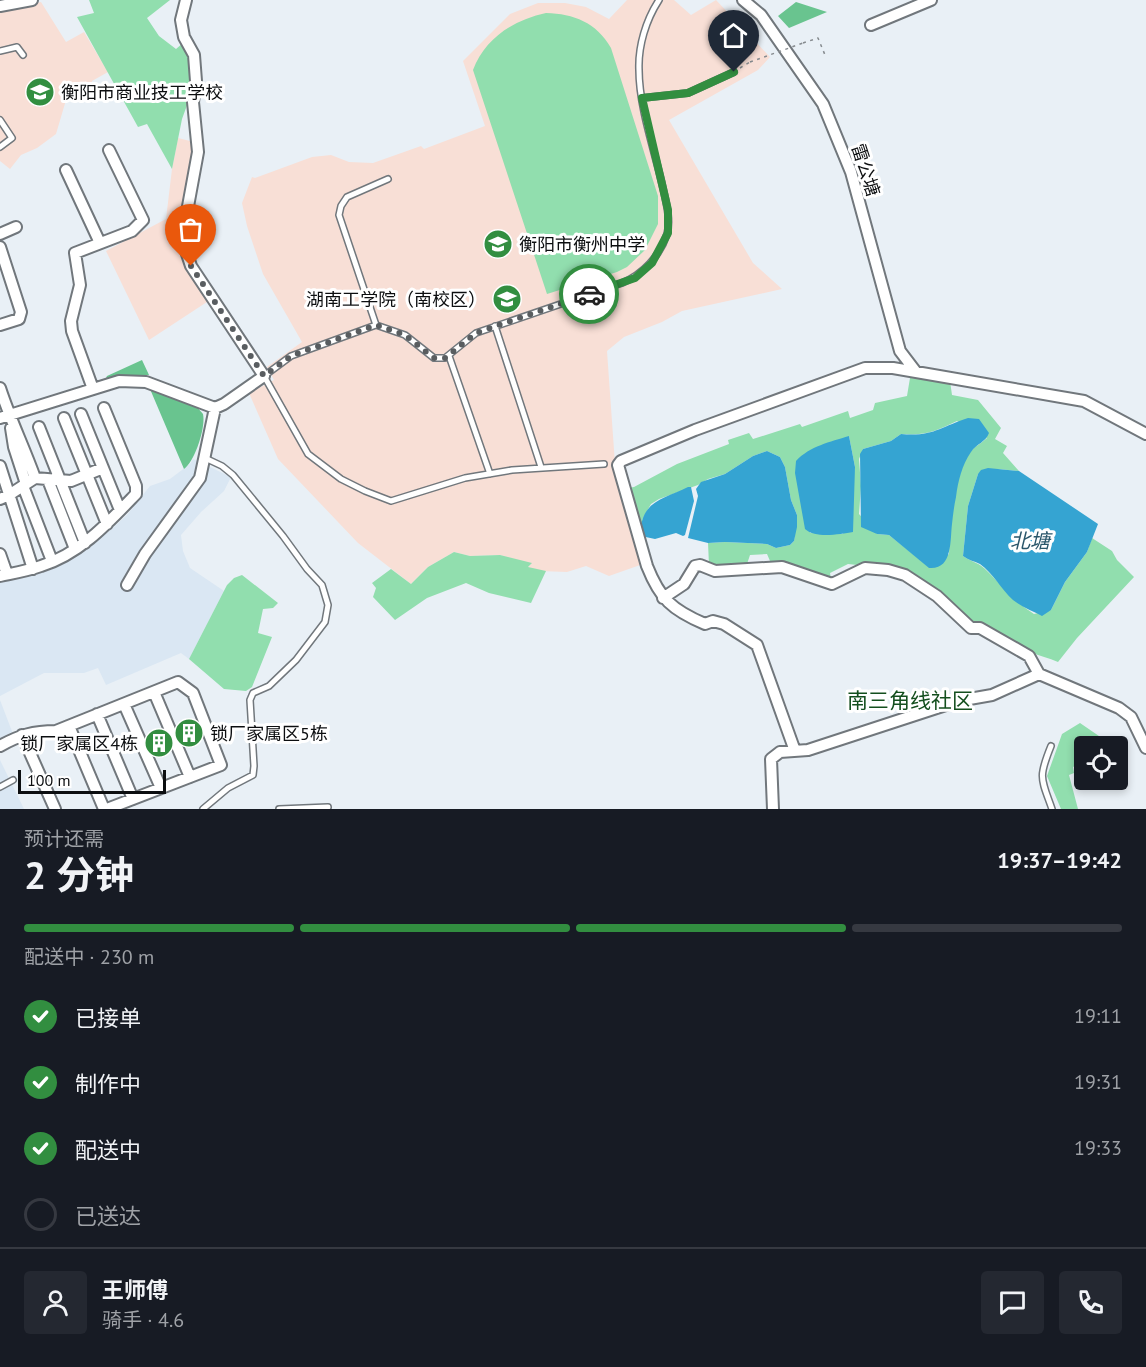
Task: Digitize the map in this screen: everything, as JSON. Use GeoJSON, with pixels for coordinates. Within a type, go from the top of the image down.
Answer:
{"type":"FeatureCollection","features":[{"type":"Feature","properties":{"kind":"street"},"geometry":{"type":"LineString","coordinates":[[0,6],[32,0]]}},
{"type":"Feature","properties":{"kind":"street"},"geometry":{"type":"LineString","coordinates":[[4,417],[119,381],[146,382],[215,408],[264,376],[191,266],[182,238],[198,152],[193,102],[196,81],[194,55],[184,37],[181,20],[186,0]]}},
{"type":"Feature","properties":{"kind":"street","name":"雷公塘"},"geometry":{"type":"LineString","coordinates":[[743,0],[761,15],[823,104],[851,172],[900,351],[916,372]]}},
{"type":"Feature","properties":{"kind":"street"},"geometry":{"type":"LineString","coordinates":[[871,25],[931,0]]}},
{"type":"Feature","properties":{"kind":"street"},"geometry":{"type":"LineString","coordinates":[[93,389],[72,331],[71,321],[80,285],[75,253],[132,231],[143,220],[109,150]]}},
{"type":"Feature","properties":{"kind":"street"},"geometry":{"type":"LineString","coordinates":[[66,170],[100,243]]}},
{"type":"Feature","properties":{"kind":"street"},"geometry":{"type":"LineString","coordinates":[[0,234],[16,227]]}},
{"type":"Feature","properties":{"kind":"street"},"geometry":{"type":"LineString","coordinates":[[0,248],[21,312],[19,320],[0,325]]}},
{"type":"Feature","properties":{"kind":"street"},"geometry":{"type":"LineString","coordinates":[[880,368],[900,351]]}},
{"type":"Feature","properties":{"kind":"street"},"geometry":{"type":"LineString","coordinates":[[795,751],[757,645],[724,624],[713,621],[705,624],[683,615],[663,598],[646,566],[618,465],[621,461],[695,430],[865,368],[893,368],[1084,401],[1146,434]]}},
{"type":"Feature","properties":{"kind":"street"},"geometry":{"type":"LineString","coordinates":[[0,388],[4,417],[28,483],[52,561]]}},
{"type":"Feature","properties":{"kind":"street"},"geometry":{"type":"LineString","coordinates":[[0,554],[4,575],[52,561],[85,543],[136,494],[136,486],[104,408]]}},
{"type":"Feature","properties":{"kind":"street"},"geometry":{"type":"LineString","coordinates":[[127,585],[144,554],[200,478],[215,408]]}},
{"type":"Feature","properties":{"kind":"street"},"geometry":{"type":"LineString","coordinates":[[81,414],[120,510]]}},
{"type":"Feature","properties":{"kind":"street"},"geometry":{"type":"LineString","coordinates":[[64,418],[107,524]]}},
{"type":"Feature","properties":{"kind":"street"},"geometry":{"type":"LineString","coordinates":[[39,427],[85,543]]}},
{"type":"Feature","properties":{"kind":"street"},"geometry":{"type":"LineString","coordinates":[[0,466],[5,497],[33,568]]}},
{"type":"Feature","properties":{"kind":"street"},"geometry":{"type":"LineString","coordinates":[[5,497],[28,483],[48,480],[70,481],[103,468]]}},
{"type":"Feature","properties":{"kind":"street"},"geometry":{"type":"LineString","coordinates":[[48,480],[75,549]]}},
{"type":"Feature","properties":{"kind":"street"},"geometry":{"type":"LineString","coordinates":[[663,598],[684,584],[695,566],[700,565],[715,571],[782,567],[832,584],[865,568],[888,570],[905,575],[937,596],[971,628],[980,628],[1029,656],[1039,674],[1119,708],[1131,717],[1146,748]]}},
{"type":"Feature","properties":{"kind":"street"},"geometry":{"type":"LineString","coordinates":[[773,809],[771,759],[780,752],[808,750],[958,701],[992,695],[1039,674]]}},
{"type":"Feature","properties":{"kind":"street"},"geometry":{"type":"LineString","coordinates":[[0,746],[36,731],[56,731],[178,682],[193,693],[220,765],[105,809],[69,726]]}},
{"type":"Feature","properties":{"kind":"street"},"geometry":{"type":"LineString","coordinates":[[154,692],[190,777]]}},
{"type":"Feature","properties":{"kind":"street"},"geometry":{"type":"LineString","coordinates":[[124,704],[161,788]]}},
{"type":"Feature","properties":{"kind":"street"},"geometry":{"type":"LineString","coordinates":[[97,714],[132,799]]}},
{"type":"Feature","properties":{"kind":"street"},"geometry":{"type":"LineString","coordinates":[[22,735],[55,809]]}},
{"type":"Feature","properties":{"kind":"lane"},"geometry":{"type":"LineString","coordinates":[[604,464],[541,467],[465,478],[391,501],[341,478],[308,454],[264,376],[291,356],[376,325],[405,335],[434,358],[440,359],[449,356],[476,333],[635,278],[652,263],[668,233],[668,210],[642,98],[639,69],[643,39],[651,12],[658,0]]}},
{"type":"Feature","properties":{"kind":"lane"},"geometry":{"type":"LineString","coordinates":[[0,51],[17,46],[23,55]]}},
{"type":"Feature","properties":{"kind":"lane"},"geometry":{"type":"LineString","coordinates":[[642,98],[688,93],[734,72]]}},
{"type":"Feature","properties":{"kind":"lane"},"geometry":{"type":"LineString","coordinates":[[0,120],[12,138],[0,147]]}},
{"type":"Feature","properties":{"kind":"lane"},"geometry":{"type":"LineString","coordinates":[[376,325],[339,215],[341,206],[347,197],[388,179]]}},
{"type":"Feature","properties":{"kind":"lane"},"geometry":{"type":"LineString","coordinates":[[495,326],[541,467]]}},
{"type":"Feature","properties":{"kind":"lane"},"geometry":{"type":"LineString","coordinates":[[449,356],[490,474]]}},
{"type":"Feature","properties":{"kind":"lane"},"geometry":{"type":"LineString","coordinates":[[203,809],[228,788],[253,775],[250,700],[254,693],[269,686],[296,660],[325,621],[328,605],[322,585],[306,569],[283,536],[233,475],[222,466],[205,458]]}},
{"type":"Feature","properties":{"kind":"lane"},"geometry":{"type":"LineString","coordinates":[[1050,746],[1041,769],[1042,780],[1052,809]]}},
{"type":"Feature","properties":{"kind":"lane"},"geometry":{"type":"LineString","coordinates":[[0,787],[13,780]]}},
{"type":"Feature","properties":{"kind":"lane"},"geometry":{"type":"LineString","coordinates":[[279,809],[328,807]]}},
{"type":"Feature","properties":{"kind":"path"},"geometry":{"type":"LineString","coordinates":[[734,72],[750,62],[818,38],[825,55]]}},
{"type":"Feature","properties":{"kind":"shaded area","name":"湖南工学院（南校区）"},"geometry":{"type":"Polygon","coordinates":[[[627,0],[674,0],[691,15],[716,0],[770,57],[758,70],[669,120],[753,263],[782,289],[682,311],[662,322],[624,337],[607,351],[615,464],[643,564],[609,576],[586,566],[567,572],[539,571],[528,567],[531,564],[500,555],[470,556],[454,552],[428,567],[411,584],[358,543],[278,459],[249,393],[274,380],[267,367],[302,342],[263,274],[242,203],[252,177],[255,178],[312,157],[331,155],[349,162],[373,163],[421,146],[424,149],[485,126],[463,61],[510,14],[538,3],[565,3],[586,7],[609,19],[627,0]]]}},
{"type":"Feature","properties":{"kind":"shaded area","name":"衡阳市商业技工学校"},"geometry":{"type":"Polygon","coordinates":[[[41,2],[66,42],[84,32],[108,72],[66,100],[56,134],[37,148],[21,155],[10,169],[0,161],[0,10],[41,2]]]}},
{"type":"Feature","properties":{"kind":"shaded area"},"geometry":{"type":"Polygon","coordinates":[[[178,138],[194,142],[179,237],[210,300],[149,340],[106,251],[166,219],[178,138]]]}},
{"type":"Feature","properties":{"kind":"shaded area"},"geometry":{"type":"Polygon","coordinates":[[[193,459],[231,477],[224,491],[181,535],[183,551],[190,568],[224,591],[189,659],[181,653],[106,685],[98,668],[84,673],[44,673],[0,696],[0,581],[32,574],[78,553],[107,533],[127,515],[150,486],[170,479],[190,464],[193,459]]]}},
{"type":"Feature","properties":{"kind":"shaded area"},"geometry":{"type":"Polygon","coordinates":[[[0,700],[13,734],[0,741],[0,700]]]}},
{"type":"Feature","properties":{"kind":"shaded area"},"geometry":{"type":"Polygon","coordinates":[[[0,760],[24,809],[0,809],[0,760]]]}},
{"type":"Feature","properties":{"kind":"green space"},"geometry":{"type":"Polygon","coordinates":[[[89,0],[170,0],[147,18],[159,36],[176,49],[183,43],[192,61],[190,97],[182,119],[172,169],[147,124],[138,127],[77,17],[94,13],[89,0]]]}},
{"type":"Feature","properties":{"kind":"green space"},"geometry":{"type":"Polygon","coordinates":[[[796,2],[827,12],[789,28],[778,16],[796,2]]]}},
{"type":"Feature","properties":{"kind":"green space"},"geometry":{"type":"Polygon","coordinates":[[[546,13],[566,15],[583,21],[598,32],[611,48],[658,196],[658,224],[645,250],[627,267],[547,294],[473,70],[485,49],[502,32],[523,20],[546,13]]]}},
{"type":"Feature","properties":{"kind":"green space"},"geometry":{"type":"Polygon","coordinates":[[[142,360],[149,375],[118,376],[105,380],[107,376],[142,360]]]}},
{"type":"Feature","properties":{"kind":"green space"},"geometry":{"type":"Polygon","coordinates":[[[910,378],[950,381],[952,395],[978,400],[1001,428],[995,439],[1007,446],[1003,453],[1019,471],[998,469],[978,474],[968,506],[963,556],[984,568],[1019,603],[1034,614],[1051,610],[1065,582],[1087,552],[1092,538],[1112,551],[1117,560],[1134,577],[1077,638],[1058,662],[1031,652],[980,622],[974,625],[935,590],[867,566],[848,564],[830,573],[831,579],[785,561],[770,561],[767,554],[750,555],[747,564],[709,565],[708,543],[767,544],[776,548],[790,545],[794,541],[797,515],[791,500],[785,467],[780,457],[767,451],[753,456],[725,474],[651,504],[643,518],[639,532],[628,488],[677,464],[729,444],[728,440],[749,433],[753,439],[800,424],[802,427],[848,411],[850,418],[873,410],[875,403],[907,396],[910,378]],[[957,421],[930,432],[901,434],[891,441],[863,449],[859,459],[861,486],[859,514],[877,534],[889,535],[929,567],[949,554],[954,499],[961,471],[972,450],[987,438],[957,421]],[[849,436],[810,533],[843,534],[855,467],[849,436]]]}},
{"type":"Feature","properties":{"kind":"green space"},"geometry":{"type":"Polygon","coordinates":[[[150,389],[197,407],[203,414],[199,443],[192,459],[184,469],[150,389]]]}},
{"type":"Feature","properties":{"kind":"green space"},"geometry":{"type":"Polygon","coordinates":[[[454,552],[470,556],[500,555],[532,563],[528,567],[546,571],[531,603],[489,593],[466,583],[427,598],[395,620],[373,597],[376,588],[372,583],[391,569],[411,584],[428,567],[454,552]]]}},
{"type":"Feature","properties":{"kind":"green space"},"geometry":{"type":"Polygon","coordinates":[[[242,575],[278,603],[273,608],[263,609],[258,633],[272,637],[252,687],[246,691],[224,689],[189,659],[227,585],[234,578],[242,575]]]}},
{"type":"Feature","properties":{"kind":"green space"},"geometry":{"type":"Polygon","coordinates":[[[1080,723],[1099,736],[1074,736],[1074,773],[1069,775],[1078,809],[1061,809],[1047,776],[1062,734],[1080,723]]]}},
{"type":"Feature","properties":{"kind":"water"},"geometry":{"type":"Polygon","coordinates":[[[968,418],[979,419],[989,433],[986,439],[971,452],[961,473],[954,507],[949,553],[942,564],[929,568],[889,535],[877,534],[861,527],[860,454],[863,449],[891,441],[901,434],[929,433],[968,418]]]}},
{"type":"Feature","properties":{"kind":"water"},"geometry":{"type":"Polygon","coordinates":[[[849,436],[855,467],[853,532],[815,534],[805,529],[795,473],[796,461],[814,448],[849,436]]]}},
{"type":"Feature","properties":{"kind":"water"},"geometry":{"type":"Polygon","coordinates":[[[767,451],[780,457],[785,467],[791,500],[797,515],[794,541],[790,545],[776,548],[767,544],[708,543],[688,538],[698,496],[696,489],[701,482],[725,474],[753,456],[767,451]]]}},
{"type":"Feature","properties":{"kind":"water","name":"北塘"},"geometry":{"type":"Polygon","coordinates":[[[988,468],[1019,471],[1098,524],[1087,552],[1065,582],[1051,610],[1042,616],[1013,600],[985,568],[963,556],[968,506],[978,474],[981,470],[988,468]]]}},
{"type":"Feature","properties":{"kind":"water"},"geometry":{"type":"Polygon","coordinates":[[[691,487],[694,501],[685,535],[676,533],[655,539],[641,536],[641,525],[649,508],[660,499],[691,487]]]}},
{"type":"Feature","properties":{"kind":"way so far"},"geometry":{"type":"LineString","coordinates":[[191,266],[264,376],[291,356],[376,325],[405,335],[434,358],[445,358],[476,333],[589,294]]}},
{"type":"Feature","properties":{"kind":"place","name":"衡阳市商业技工学校"},"geometry":{"type":"Point","coordinates":[40,92]}},
{"type":"Feature","properties":{"kind":"place","name":"衡阳市衡州中学"},"geometry":{"type":"Point","coordinates":[498,244]}},
{"type":"Feature","properties":{"kind":"place","name":"湖南工学院（南校区）"},"geometry":{"type":"Point","coordinates":[507,299]}},
{"type":"Feature","properties":{"kind":"place","name":"锁厂家属区5栋"},"geometry":{"type":"Point","coordinates":[189,733]}},
{"type":"Feature","properties":{"kind":"place","name":"锁厂家属区4栋"},"geometry":{"type":"Point","coordinates":[159,743]}},
{"type":"Feature","properties":{"kind":"district","name":"南三角线社区"},"geometry":{"type":"Point","coordinates":[910,700]}},
{"type":"Feature","properties":{"kind":"route"},"geometry":{"type":"LineString","coordinates":[[589,294],[635,278],[652,263],[668,233],[668,210],[642,98],[688,93],[734,72]]}}]}
